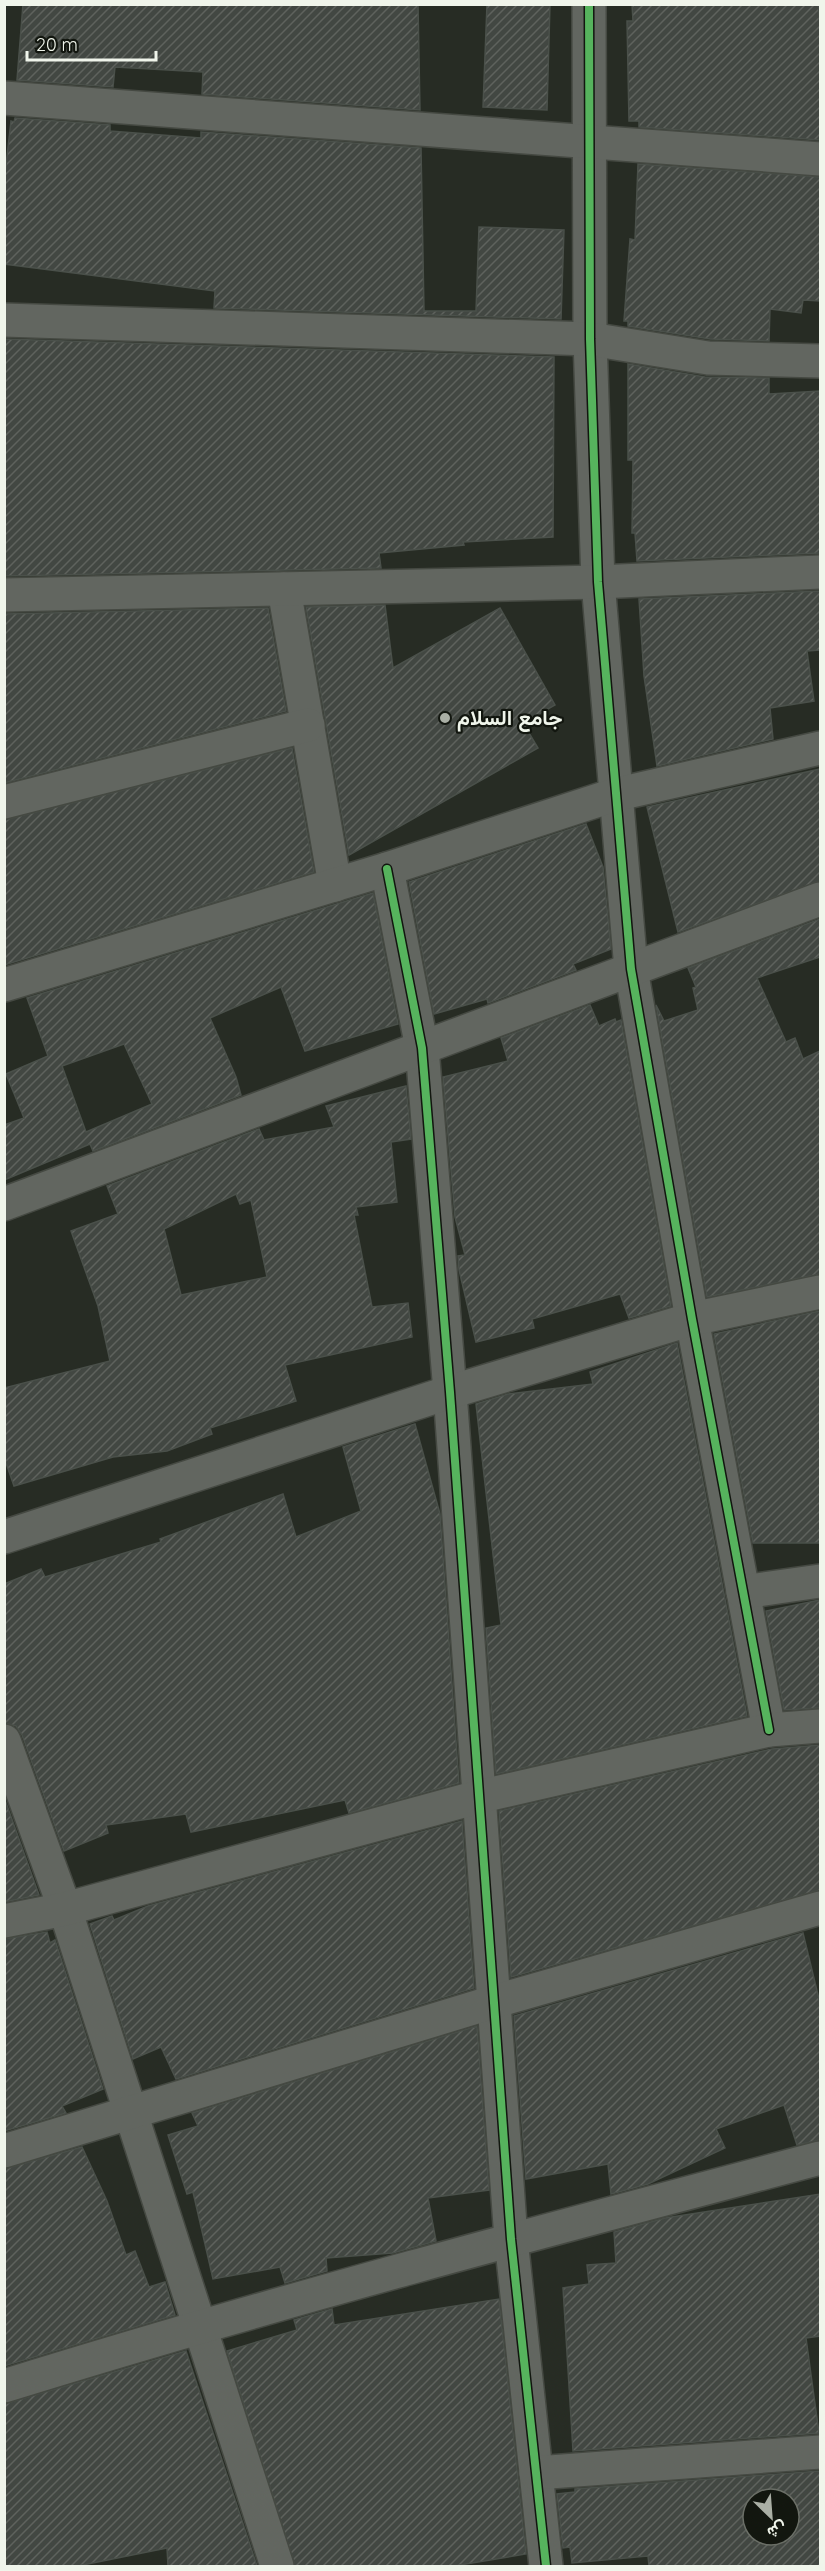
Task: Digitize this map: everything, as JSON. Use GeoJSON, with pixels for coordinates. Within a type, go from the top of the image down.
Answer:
{"type":"FeatureCollection","features":[{"type":"Feature","properties":{"kind":"street"},"geometry":{"type":"LineString","coordinates":[[589,4],[590,339],[598,582],[614,795],[631,969],[692,1319],[769,1730]]}},
{"type":"Feature","properties":{"kind":"street"},"geometry":{"type":"LineString","coordinates":[[4,98],[588,144],[820,159]]}},
{"type":"Feature","properties":{"kind":"street"},"geometry":{"type":"LineString","coordinates":[[4,320],[590,339],[708,358],[820,361]]}},
{"type":"Feature","properties":{"kind":"street"},"geometry":{"type":"LineString","coordinates":[[4,595],[598,582],[820,572]]}},
{"type":"Feature","properties":{"kind":"street"},"geometry":{"type":"LineString","coordinates":[[284,589],[335,885]]}},
{"type":"Feature","properties":{"kind":"street"},"geometry":{"type":"LineString","coordinates":[[4,802],[308,724]]}},
{"type":"Feature","properties":{"kind":"street"},"geometry":{"type":"LineString","coordinates":[[4,985],[387,869],[614,795],[820,748]]}},
{"type":"Feature","properties":{"kind":"street"},"geometry":{"type":"LineString","coordinates":[[387,869],[422,1048],[450,1392],[511,2239],[546,2566]]}},
{"type":"Feature","properties":{"kind":"street"},"geometry":{"type":"LineString","coordinates":[[4,1204],[631,969],[817,909]]}},
{"type":"Feature","properties":{"kind":"street"},"geometry":{"type":"LineString","coordinates":[[4,1537],[450,1392],[692,1319],[820,1292]]}},
{"type":"Feature","properties":{"kind":"street"},"geometry":{"type":"LineString","coordinates":[[743,1593],[820,1581]]}},
{"type":"Feature","properties":{"kind":"street"},"geometry":{"type":"LineString","coordinates":[[4,1921],[65,1909],[478,1797],[769,1730],[820,1726]]}},
{"type":"Feature","properties":{"kind":"street"},"geometry":{"type":"LineString","coordinates":[[4,1741],[65,1909],[277,2566]]}},
{"type":"Feature","properties":{"kind":"street"},"geometry":{"type":"LineString","coordinates":[[4,2151],[493,2002],[820,1908]]}},
{"type":"Feature","properties":{"kind":"street"},"geometry":{"type":"LineString","coordinates":[[4,2386],[199,2326],[511,2239],[820,2158]]}},
{"type":"Feature","properties":{"kind":"street"},"geometry":{"type":"LineString","coordinates":[[536,2473],[820,2452]]}},
{"type":"Feature","properties":{"kind":"building"},"geometry":{"type":"Polygon","coordinates":[[[23,4],[418,4],[420,110],[202,94],[203,72],[115,67],[113,87],[17,80],[23,4]]]}},
{"type":"Feature","properties":{"kind":"building"},"geometry":{"type":"Polygon","coordinates":[[[487,4],[550,4],[547,110],[483,107],[487,4]]]}},
{"type":"Feature","properties":{"kind":"building"},"geometry":{"type":"Polygon","coordinates":[[[632,4],[818,4],[820,140],[639,127],[639,121],[629,121],[627,21],[633,21],[632,4]]]}},
{"type":"Feature","properties":{"kind":"building"},"geometry":{"type":"Polygon","coordinates":[[[15,118],[110,125],[110,131],[201,138],[201,132],[421,148],[424,311],[476,311],[479,227],[564,230],[561,319],[214,308],[215,291],[4,264],[4,183],[11,121],[14,122],[15,118]]]}},
{"type":"Feature","properties":{"kind":"building"},"geometry":{"type":"Polygon","coordinates":[[[638,164],[820,177],[820,301],[803,300],[801,313],[770,309],[769,341],[710,339],[628,326],[628,321],[624,321],[630,239],[635,240],[638,164]]]}},
{"type":"Feature","properties":{"kind":"building"},"geometry":{"type":"Polygon","coordinates":[[[4,339],[554,357],[553,537],[463,542],[464,545],[379,553],[381,568],[4,576],[4,339]]]}},
{"type":"Feature","properties":{"kind":"building"},"geometry":{"type":"Polygon","coordinates":[[[628,364],[705,377],[769,378],[769,394],[820,391],[820,553],[637,561],[635,533],[632,533],[633,460],[628,460],[628,364]]]}},
{"type":"Feature","properties":{"kind":"building"},"geometry":{"type":"Polygon","coordinates":[[[820,591],[820,650],[807,651],[814,701],[770,708],[773,739],[657,766],[644,676],[639,599],[820,591]]]}},
{"type":"Feature","properties":{"kind":"building"},"geometry":{"type":"Polygon","coordinates":[[[385,605],[393,668],[500,608],[555,705],[523,723],[538,748],[349,855],[306,607],[385,605]]]}},
{"type":"Feature","properties":{"kind":"building"},"geometry":{"type":"Polygon","coordinates":[[[268,608],[286,711],[4,783],[4,614],[268,608]]]}},
{"type":"Feature","properties":{"kind":"building"},"geometry":{"type":"Polygon","coordinates":[[[292,748],[314,872],[4,965],[4,820],[292,748]]]}},
{"type":"Feature","properties":{"kind":"building"},"geometry":{"type":"Polygon","coordinates":[[[820,769],[820,881],[678,932],[647,807],[820,769]]]}},
{"type":"Feature","properties":{"kind":"building"},"geometry":{"type":"Polygon","coordinates":[[[586,824],[603,867],[611,949],[573,964],[576,970],[488,1003],[487,999],[434,1014],[409,882],[586,824]]]}},
{"type":"Feature","properties":{"kind":"building"},"geometry":{"type":"Polygon","coordinates":[[[373,893],[398,1024],[305,1051],[281,987],[210,1018],[236,1077],[241,1095],[93,1151],[90,1144],[4,1180],[4,1125],[24,1118],[6,1074],[48,1056],[27,998],[373,893]],[[124,1044],[62,1066],[86,1132],[152,1104],[124,1044]]]}},
{"type":"Feature","properties":{"kind":"building"},"geometry":{"type":"Polygon","coordinates":[[[820,919],[820,957],[757,978],[786,1042],[795,1038],[803,1059],[820,1051],[820,1274],[707,1297],[656,1005],[664,1021],[698,1010],[693,988],[696,987],[688,968],[820,919]]]}},
{"type":"Feature","properties":{"kind":"building"},"geometry":{"type":"Polygon","coordinates":[[[590,1005],[599,1026],[615,1019],[616,1022],[621,1020],[671,1306],[629,1318],[620,1294],[532,1319],[534,1328],[476,1342],[459,1270],[458,1256],[465,1255],[455,1217],[443,1077],[508,1061],[501,1038],[590,1005]]]}},
{"type":"Feature","properties":{"kind":"building"},"geometry":{"type":"Polygon","coordinates":[[[406,1086],[411,1139],[391,1142],[397,1202],[356,1207],[358,1215],[354,1215],[372,1307],[408,1303],[412,1337],[285,1365],[296,1401],[210,1428],[212,1434],[167,1451],[113,1457],[14,1486],[4,1457],[4,1388],[110,1361],[98,1306],[71,1231],[118,1214],[107,1186],[259,1129],[264,1140],[334,1127],[326,1106],[406,1086]],[[236,1194],[164,1229],[181,1295],[267,1277],[251,1200],[240,1204],[236,1194]]]}},
{"type":"Feature","properties":{"kind":"building"},"geometry":{"type":"Polygon","coordinates":[[[820,1311],[820,1543],[753,1543],[714,1334],[820,1311]]]}},
{"type":"Feature","properties":{"kind":"building"},"geometry":{"type":"Polygon","coordinates":[[[677,1343],[747,1716],[496,1774],[486,1628],[501,1625],[476,1404],[508,1394],[593,1384],[590,1372],[677,1343]]]}},
{"type":"Feature","properties":{"kind":"building"},"geometry":{"type":"Polygon","coordinates":[[[415,1424],[440,1514],[459,1783],[349,1813],[345,1800],[191,1832],[186,1814],[106,1825],[108,1833],[64,1851],[22,1735],[16,1726],[4,1723],[4,1584],[41,1569],[45,1577],[161,1542],[160,1539],[283,1494],[296,1537],[361,1511],[343,1447],[415,1424]]]}},
{"type":"Feature","properties":{"kind":"building"},"geometry":{"type":"Polygon","coordinates":[[[820,1600],[820,1708],[784,1710],[766,1611],[820,1600]]]}},
{"type":"Feature","properties":{"kind":"building"},"geometry":{"type":"Polygon","coordinates":[[[820,1745],[820,1890],[511,1977],[499,1811],[772,1749],[820,1745]]]}},
{"type":"Feature","properties":{"kind":"building"},"geometry":{"type":"Polygon","coordinates":[[[4,1797],[39,1895],[4,1902],[4,1797]]]}},
{"type":"Feature","properties":{"kind":"building"},"geometry":{"type":"Polygon","coordinates":[[[462,1821],[474,1988],[176,2079],[161,2047],[133,2059],[90,1924],[112,1916],[114,1920],[148,1906],[462,1821]]]}},
{"type":"Feature","properties":{"kind":"building"},"geometry":{"type":"Polygon","coordinates":[[[47,1932],[50,1943],[55,1940],[103,2089],[62,2106],[66,2113],[4,2131],[4,1939],[47,1932]]]}},
{"type":"Feature","properties":{"kind":"building"},"geometry":{"type":"Polygon","coordinates":[[[803,1933],[820,2003],[820,2140],[797,2145],[784,2105],[716,2129],[725,2148],[648,2184],[611,2194],[608,2164],[526,2179],[514,2016],[803,1933]]]}},
{"type":"Feature","properties":{"kind":"building"},"geometry":{"type":"Polygon","coordinates":[[[477,2026],[489,2190],[428,2198],[436,2241],[393,2253],[326,2258],[327,2271],[285,2283],[280,2267],[213,2279],[193,2192],[187,2194],[168,2135],[198,2126],[192,2113],[477,2026]]]}},
{"type":"Feature","properties":{"kind":"building"},"geometry":{"type":"Polygon","coordinates":[[[82,2147],[107,2201],[126,2255],[135,2251],[149,2287],[165,2282],[175,2315],[4,2366],[4,2169],[82,2147]]]}},
{"type":"Feature","properties":{"kind":"building"},"geometry":{"type":"Polygon","coordinates":[[[820,2194],[820,2336],[806,2338],[819,2433],[573,2451],[563,2288],[589,2284],[587,2265],[616,2263],[614,2232],[665,2218],[820,2194]]]}},
{"type":"Feature","properties":{"kind":"building"},"geometry":{"type":"Polygon","coordinates":[[[499,2299],[526,2554],[454,2566],[295,2566],[227,2351],[297,2330],[294,2320],[332,2309],[334,2325],[499,2299]]]}},
{"type":"Feature","properties":{"kind":"building"},"geometry":{"type":"Polygon","coordinates":[[[186,2351],[257,2566],[168,2566],[167,2548],[78,2566],[4,2566],[4,2404],[186,2351]]]}},
{"type":"Feature","properties":{"kind":"building"},"geometry":{"type":"Polygon","coordinates":[[[820,2471],[820,2566],[649,2566],[648,2556],[572,2563],[570,2547],[563,2548],[557,2494],[575,2492],[575,2489],[820,2471]]]}},
{"type":"Feature","properties":{"kind":"cycle path"},"geometry":{"type":"LineString","coordinates":[[589,4],[590,339],[598,582],[631,969],[692,1319],[769,1730]]}},
{"type":"Feature","properties":{"kind":"cycle path"},"geometry":{"type":"LineString","coordinates":[[387,869],[422,1048],[450,1392],[511,2239],[546,2566]]}},
{"type":"Feature","properties":{"kind":"place","name":"جامع السلام"},"geometry":{"type":"Point","coordinates":[445,718]}}]}
